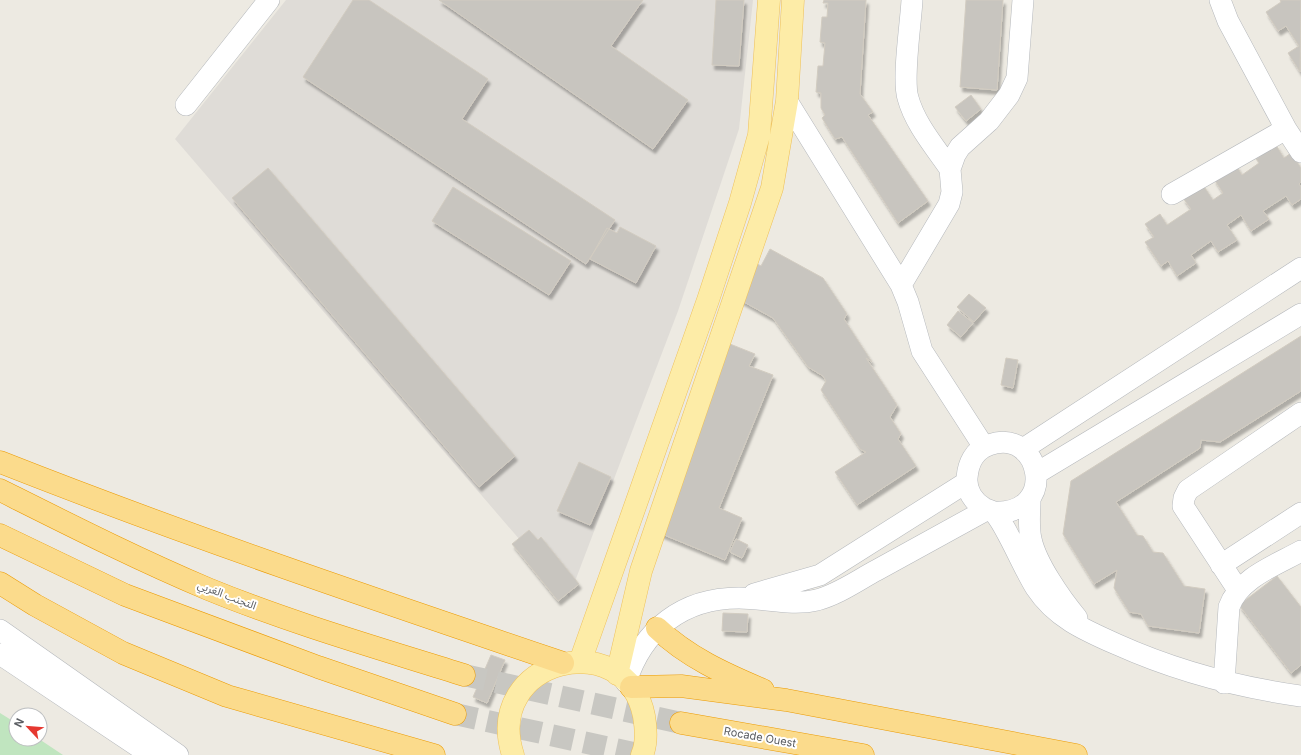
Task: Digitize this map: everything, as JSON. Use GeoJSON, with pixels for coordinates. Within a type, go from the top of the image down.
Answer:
{"type":"FeatureCollection","features":[{"type":"Feature","properties":{"kind":"highway"},"geometry":{"type":"LineString","coordinates":[[0,462],[86,496],[294,571],[571,662]]}},
{"type":"Feature","properties":{"kind":"highway","name":"التجنب الغربي"},"geometry":{"type":"LineString","coordinates":[[0,490],[96,539],[208,589],[326,632],[464,675]]}},
{"type":"Feature","properties":{"kind":"highway"},"geometry":{"type":"LineString","coordinates":[[0,535],[118,592],[147,604],[318,668],[455,714]]}},
{"type":"Feature","properties":{"kind":"highway"},"geometry":{"type":"LineString","coordinates":[[0,583],[35,605],[123,653],[227,696],[425,754]]}},
{"type":"Feature","properties":{"kind":"highway"},"geometry":{"type":"LineString","coordinates":[[657,628],[671,642],[693,656],[786,700]]}},
{"type":"Feature","properties":{"kind":"highway"},"geometry":{"type":"LineString","coordinates":[[624,681],[681,686],[786,700],[1076,755]]}},
{"type":"Feature","properties":{"kind":"highway","name":"Rocade Ouest"},"geometry":{"type":"LineString","coordinates":[[681,723],[864,755]]}},
{"type":"Feature","properties":{"kind":"main road"},"geometry":{"type":"LineString","coordinates":[[571,662],[708,300],[740,203],[759,135],[769,0]]}},
{"type":"Feature","properties":{"kind":"main road"},"geometry":{"type":"LineString","coordinates":[[624,681],[641,571],[772,188],[787,101],[793,0]]}},
{"type":"Feature","properties":{"kind":"main road"},"geometry":{"type":"LineString","coordinates":[[513,755],[509,743],[508,721],[515,701],[526,684],[543,671],[571,662],[593,663],[624,681],[642,707],[646,730],[642,755]]}},
{"type":"Feature","properties":{"kind":"street"},"geometry":{"type":"LineString","coordinates":[[186,105],[269,0]]}},
{"type":"Feature","properties":{"kind":"street"},"geometry":{"type":"LineString","coordinates":[[912,0],[907,72],[907,97],[918,123],[950,169]]}},
{"type":"Feature","properties":{"kind":"street"},"geometry":{"type":"LineString","coordinates":[[901,285],[950,204],[952,192],[950,169],[960,147],[989,121],[1010,95],[1017,78],[1023,0]]}},
{"type":"Feature","properties":{"kind":"street"},"geometry":{"type":"LineString","coordinates":[[1220,0],[1228,21],[1286,129],[1301,152]]}},
{"type":"Feature","properties":{"kind":"street"},"geometry":{"type":"LineString","coordinates":[[787,101],[901,285],[908,302],[922,351],[984,447]]}},
{"type":"Feature","properties":{"kind":"street"},"geometry":{"type":"LineString","coordinates":[[1172,194],[1286,129]]}},
{"type":"Feature","properties":{"kind":"street"},"geometry":{"type":"LineString","coordinates":[[1023,450],[1301,268]]}},
{"type":"Feature","properties":{"kind":"street"},"geometry":{"type":"LineString","coordinates":[[1037,473],[1301,314]]}},
{"type":"Feature","properties":{"kind":"street"},"geometry":{"type":"LineString","coordinates":[[1238,590],[1184,506],[1186,494],[1188,490],[1301,413]]}},
{"type":"Feature","properties":{"kind":"street"},"geometry":{"type":"LineString","coordinates":[[624,681],[636,658],[657,628],[665,620],[687,608],[708,601],[738,598],[801,601],[817,600],[832,594],[990,511],[1006,513],[1020,508],[1030,499],[1036,487],[1037,473],[1032,460],[1023,450],[1014,444],[1004,442],[984,447],[974,456],[968,469],[967,482],[973,498],[990,511],[1008,535],[1026,574],[1045,602],[1065,619],[1087,631],[1154,661],[1224,683],[1301,696]]}},
{"type":"Feature","properties":{"kind":"street"},"geometry":{"type":"LineString","coordinates":[[738,598],[820,575],[967,482]]}},
{"type":"Feature","properties":{"kind":"street"},"geometry":{"type":"LineString","coordinates":[[1030,499],[1031,538],[1036,554],[1064,602],[1087,631]]}},
{"type":"Feature","properties":{"kind":"street"},"geometry":{"type":"LineString","coordinates":[[1221,564],[1301,512]]}},
{"type":"Feature","properties":{"kind":"street"},"geometry":{"type":"LineString","coordinates":[[1224,683],[1230,607],[1238,590],[1256,576],[1301,551]]}},
{"type":"Feature","properties":{"kind":"street"},"geometry":{"type":"LineString","coordinates":[[0,630],[178,755]]}},
{"type":"Feature","properties":{"kind":"street"},"geometry":{"type":"LineString","coordinates":[[0,654],[151,755]]}},
{"type":"Feature","properties":{"kind":"shaded area"},"geometry":{"type":"Polygon","coordinates":[[[286,0],[753,0],[739,129],[678,311],[569,597],[175,139],[286,0]]]}},
{"type":"Feature","properties":{"kind":"green space"},"geometry":{"type":"Polygon","coordinates":[[[0,713],[8,718],[8,747],[48,747],[48,745],[63,755],[0,755],[0,713]]]}},
{"type":"Feature","properties":{"kind":"building"},"geometry":{"type":"Polygon","coordinates":[[[353,0],[369,0],[488,79],[462,119],[615,220],[586,264],[303,77],[353,0]]]}},
{"type":"Feature","properties":{"kind":"building"},"geometry":{"type":"Polygon","coordinates":[[[439,0],[643,0],[611,46],[688,100],[653,149],[439,0]]]}},
{"type":"Feature","properties":{"kind":"building"},"geometry":{"type":"Polygon","coordinates":[[[716,0],[744,0],[739,66],[712,65],[716,0]]]}},
{"type":"Feature","properties":{"kind":"building"},"geometry":{"type":"Polygon","coordinates":[[[824,0],[866,0],[860,94],[873,112],[868,115],[928,201],[898,223],[842,137],[835,139],[822,118],[825,115],[821,108],[821,93],[816,92],[818,66],[823,66],[825,43],[820,42],[822,17],[827,17],[828,3],[823,3],[824,0]]]}},
{"type":"Feature","properties":{"kind":"building"},"geometry":{"type":"Polygon","coordinates":[[[966,0],[1003,0],[997,90],[960,87],[966,0]]]}},
{"type":"Feature","properties":{"kind":"building"},"geometry":{"type":"Polygon","coordinates":[[[1280,0],[1301,0],[1300,72],[1288,53],[1299,46],[1286,26],[1278,31],[1266,12],[1281,2],[1280,0]]]}},
{"type":"Feature","properties":{"kind":"building"},"geometry":{"type":"Polygon","coordinates":[[[971,95],[981,109],[966,121],[955,107],[971,95]]]}},
{"type":"Feature","properties":{"kind":"building"},"geometry":{"type":"Polygon","coordinates":[[[1276,145],[1284,158],[1291,153],[1301,168],[1301,182],[1299,184],[1301,187],[1301,199],[1292,205],[1286,196],[1263,211],[1269,219],[1251,231],[1241,215],[1227,225],[1237,240],[1218,252],[1211,241],[1191,255],[1196,263],[1177,276],[1168,261],[1161,266],[1145,242],[1154,237],[1145,224],[1160,214],[1167,225],[1191,209],[1183,198],[1203,185],[1213,200],[1223,193],[1214,179],[1236,165],[1242,175],[1259,163],[1256,159],[1276,145]]]}},
{"type":"Feature","properties":{"kind":"building"},"geometry":{"type":"Polygon","coordinates":[[[268,168],[515,456],[479,487],[232,198],[268,168]]]}},
{"type":"Feature","properties":{"kind":"building"},"geometry":{"type":"Polygon","coordinates":[[[453,187],[571,261],[549,295],[432,221],[453,187]]]}},
{"type":"Feature","properties":{"kind":"building"},"geometry":{"type":"Polygon","coordinates":[[[620,227],[656,246],[636,283],[590,259],[607,228],[617,233],[620,227]]]}},
{"type":"Feature","properties":{"kind":"building"},"geometry":{"type":"Polygon","coordinates":[[[770,249],[823,278],[847,314],[844,319],[872,362],[866,358],[897,405],[890,417],[901,434],[898,439],[916,466],[857,505],[835,472],[866,452],[860,449],[821,390],[826,381],[823,376],[808,367],[773,318],[735,297],[754,262],[761,266],[770,249]]]}},
{"type":"Feature","properties":{"kind":"building"},"geometry":{"type":"Polygon","coordinates":[[[969,294],[986,308],[974,322],[957,307],[969,294]]]}},
{"type":"Feature","properties":{"kind":"building"},"geometry":{"type":"Polygon","coordinates":[[[958,311],[973,323],[961,337],[947,325],[958,311]]]}},
{"type":"Feature","properties":{"kind":"building"},"geometry":{"type":"Polygon","coordinates":[[[1301,336],[1301,391],[1220,442],[1201,440],[1200,448],[1116,502],[1137,535],[1143,536],[1153,552],[1163,553],[1184,586],[1205,589],[1199,633],[1148,626],[1141,614],[1129,612],[1114,588],[1117,570],[1094,584],[1063,534],[1071,481],[1301,336]]]}},
{"type":"Feature","properties":{"kind":"building"},"geometry":{"type":"Polygon","coordinates":[[[730,344],[755,354],[749,366],[773,375],[719,508],[742,518],[725,560],[657,532],[730,344]]]}},
{"type":"Feature","properties":{"kind":"building"},"geometry":{"type":"Polygon","coordinates":[[[1006,358],[1018,360],[1013,388],[1001,385],[1006,358]]]}},
{"type":"Feature","properties":{"kind":"building"},"geometry":{"type":"Polygon","coordinates":[[[579,462],[611,477],[590,525],[557,511],[579,462]]]}},
{"type":"Feature","properties":{"kind":"building"},"geometry":{"type":"Polygon","coordinates":[[[529,530],[538,540],[541,537],[579,584],[558,601],[512,544],[529,530]]]}},
{"type":"Feature","properties":{"kind":"building"},"geometry":{"type":"Polygon","coordinates":[[[736,539],[748,545],[742,558],[730,552],[736,539]]]}},
{"type":"Feature","properties":{"kind":"building"},"geometry":{"type":"Polygon","coordinates":[[[1277,576],[1301,607],[1301,665],[1291,673],[1239,605],[1277,576]]]}},
{"type":"Feature","properties":{"kind":"building"},"geometry":{"type":"Polygon","coordinates":[[[723,613],[748,614],[747,632],[722,631],[723,613]]]}},
{"type":"Feature","properties":{"kind":"building"},"geometry":{"type":"Polygon","coordinates":[[[491,655],[505,660],[487,703],[473,697],[491,655]]]}},
{"type":"Feature","properties":{"kind":"tunnel"},"geometry":{"type":"LineString","coordinates":[[464,675],[681,723]]}},
{"type":"Feature","properties":{"kind":"tunnel"},"geometry":{"type":"LineString","coordinates":[[455,714],[642,755]]}}]}
